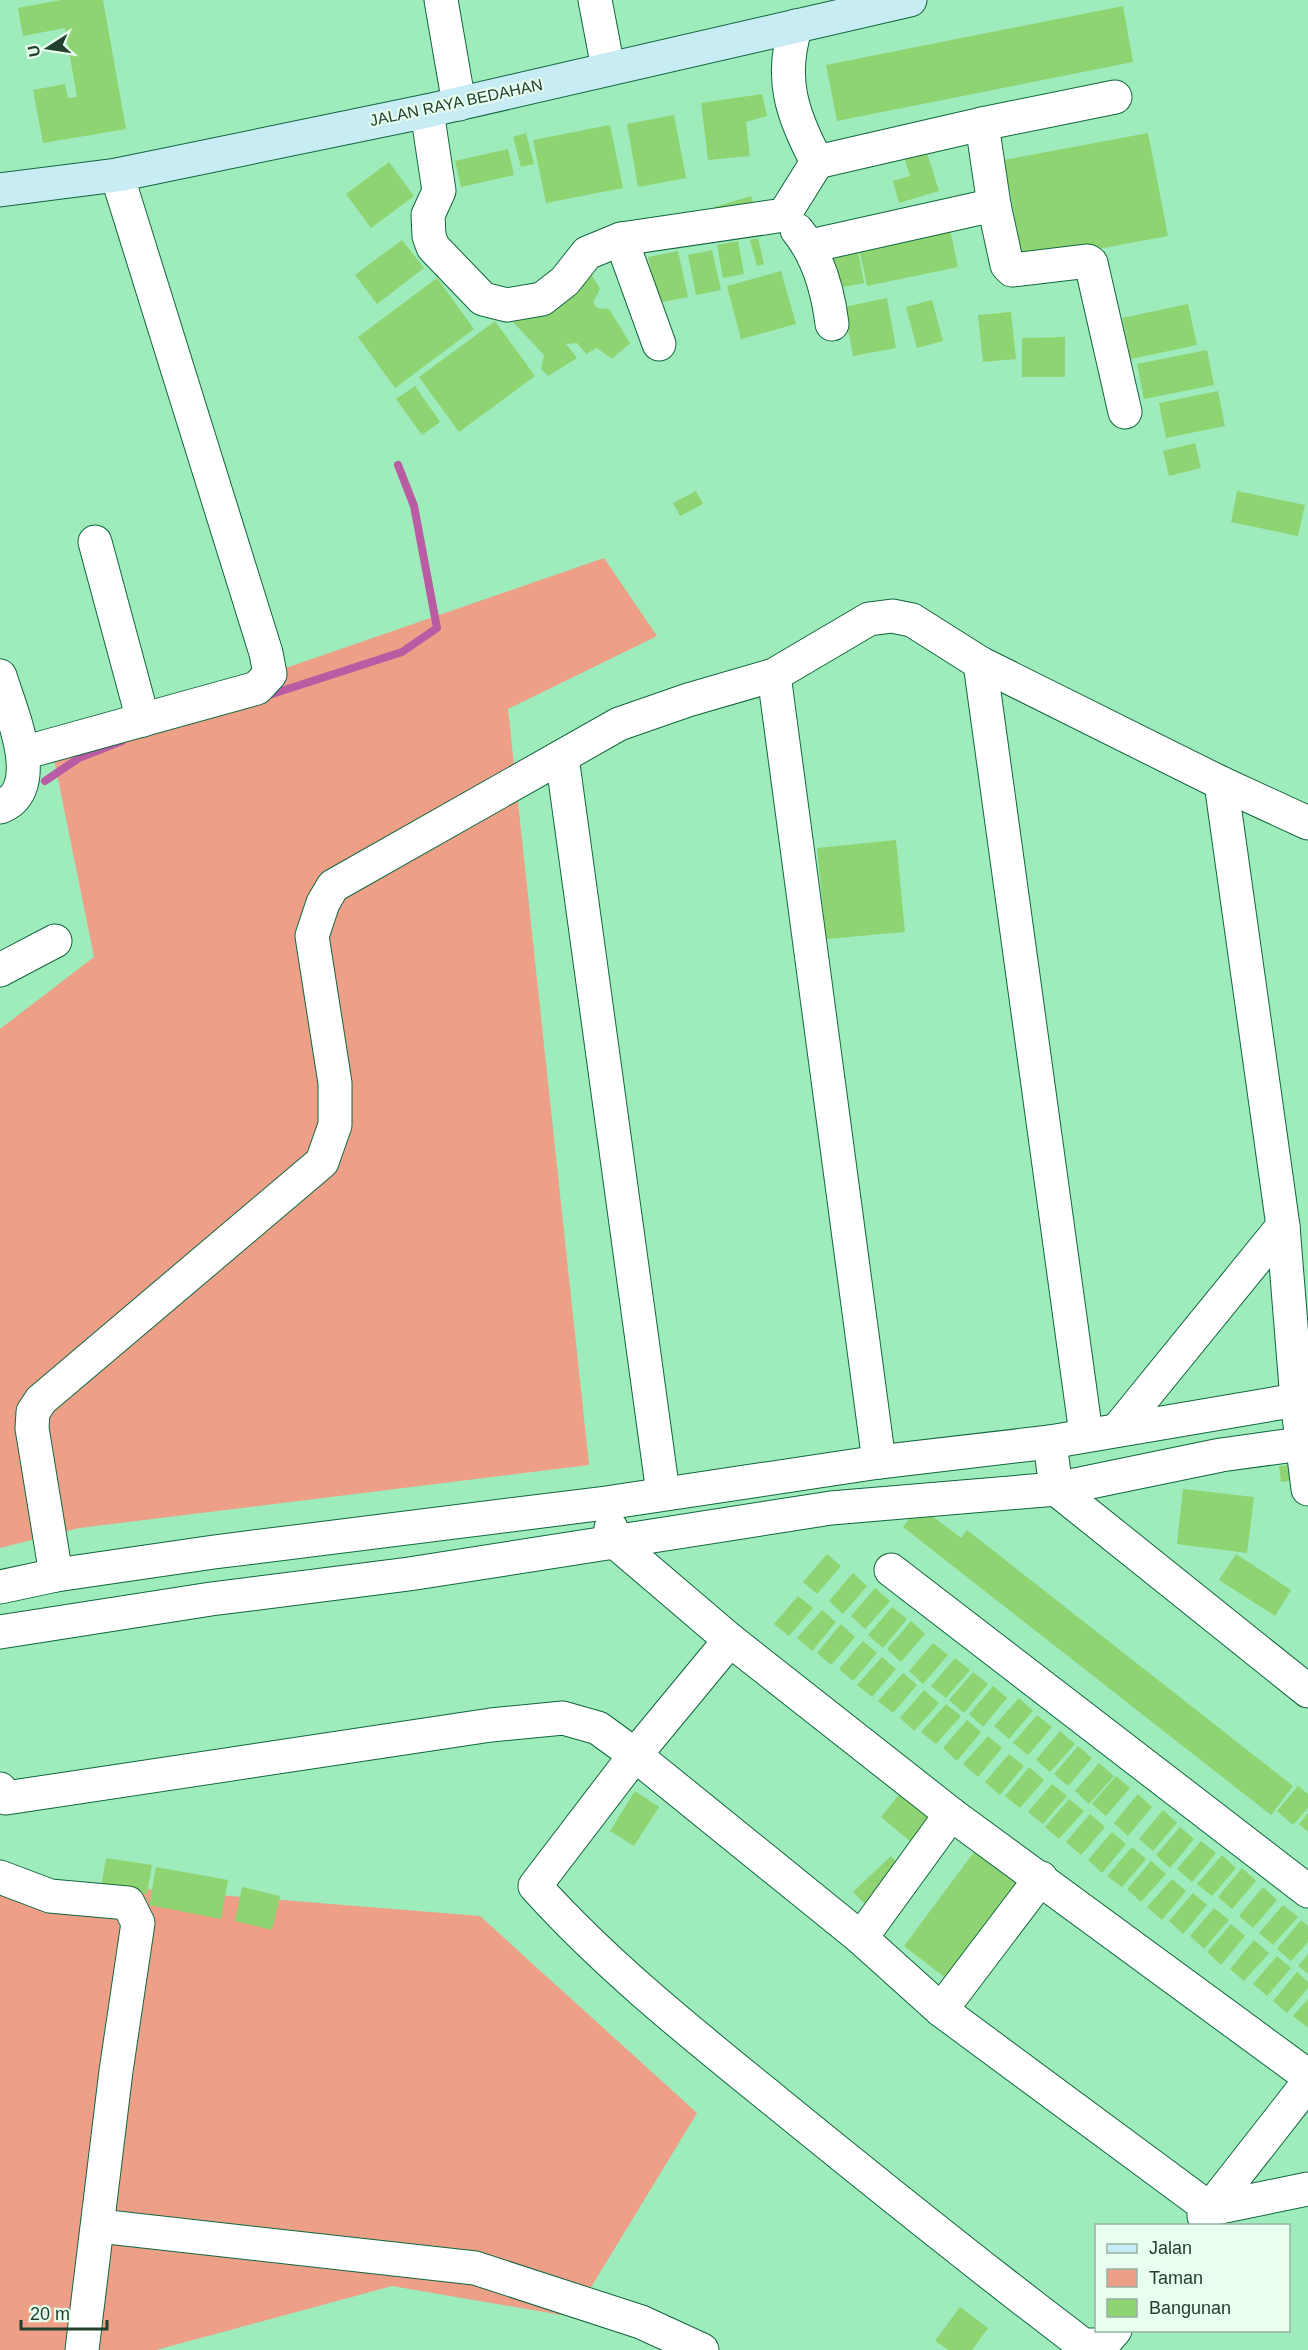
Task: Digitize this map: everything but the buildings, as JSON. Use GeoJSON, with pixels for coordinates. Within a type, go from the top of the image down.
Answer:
{"type":"FeatureCollection","features":[{"type":"Feature","properties":{"kind":"street"},"geometry":{"type":"LineString","coordinates":[[441,0],[459,104]]}},
{"type":"Feature","properties":{"kind":"street"},"geometry":{"type":"LineString","coordinates":[[596,0],[608,68]]}},
{"type":"Feature","properties":{"kind":"street","name":"JALAN RAYA BEDAHAN"},"geometry":{"type":"LineString","coordinates":[[0,190],[117,175],[427,111],[910,0]]}},
{"type":"Feature","properties":{"kind":"street"},"geometry":{"type":"LineString","coordinates":[[796,26],[788,50],[787,72],[792,105],[817,162]]}},
{"type":"Feature","properties":{"kind":"street"},"geometry":{"type":"LineString","coordinates":[[427,111],[439,191],[428,214],[429,236],[433,247],[483,299],[507,305],[542,298],[565,280],[587,253],[621,239],[784,215],[817,162],[982,123],[1114,97]]}},
{"type":"Feature","properties":{"kind":"street"},"geometry":{"type":"LineString","coordinates":[[982,123],[994,205],[1009,269],[1088,261],[1091,263],[1125,412]]}},
{"type":"Feature","properties":{"kind":"street"},"geometry":{"type":"LineString","coordinates":[[23,753],[257,688],[270,674],[266,653],[117,175]]}},
{"type":"Feature","properties":{"kind":"street"},"geometry":{"type":"LineString","coordinates":[[810,246],[994,205]]}},
{"type":"Feature","properties":{"kind":"street"},"geometry":{"type":"LineString","coordinates":[[784,215],[810,246],[826,290],[832,324]]}},
{"type":"Feature","properties":{"kind":"street"},"geometry":{"type":"LineString","coordinates":[[621,239],[659,344]]}},
{"type":"Feature","properties":{"kind":"street"},"geometry":{"type":"LineString","coordinates":[[95,542],[143,720]]}},
{"type":"Feature","properties":{"kind":"street"},"geometry":{"type":"LineString","coordinates":[[56,1575],[32,1428],[33,1412],[41,1400],[322,1162],[335,1125],[335,1083],[312,936],[323,903],[333,886],[619,724],[687,700],[774,675],[869,619],[892,616],[912,620],[980,663],[1221,783],[1308,823]]}},
{"type":"Feature","properties":{"kind":"street"},"geometry":{"type":"LineString","coordinates":[[980,663],[1086,1434]]}},
{"type":"Feature","properties":{"kind":"street"},"geometry":{"type":"LineString","coordinates":[[774,675],[879,1462]]}},
{"type":"Feature","properties":{"kind":"street"},"geometry":{"type":"LineString","coordinates":[[0,676],[23,753],[24,785],[11,803],[0,807]]}},
{"type":"Feature","properties":{"kind":"street"},"geometry":{"type":"LineString","coordinates":[[562,757],[663,1493]]}},
{"type":"Feature","properties":{"kind":"street"},"geometry":{"type":"LineString","coordinates":[[1221,783],[1283,1226],[1303,1399],[1308,1489]]}},
{"type":"Feature","properties":{"kind":"street"},"geometry":{"type":"LineString","coordinates":[[0,970],[55,941]]}},
{"type":"Feature","properties":{"kind":"street"},"geometry":{"type":"LineString","coordinates":[[1118,1429],[1283,1226]]}},
{"type":"Feature","properties":{"kind":"street"},"geometry":{"type":"LineString","coordinates":[[0,1587],[56,1575],[214,1552],[606,1503],[879,1462],[1050,1442],[1086,1434],[1303,1399]]}},
{"type":"Feature","properties":{"kind":"street"},"geometry":{"type":"LineString","coordinates":[[1050,1442],[1056,1489],[1308,1691]]}},
{"type":"Feature","properties":{"kind":"street"},"geometry":{"type":"LineString","coordinates":[[0,1632],[211,1599],[409,1574],[831,1508],[1056,1489],[1221,1455],[1305,1443]]}},
{"type":"Feature","properties":{"kind":"street"},"geometry":{"type":"LineString","coordinates":[[606,1503],[614,1541],[730,1640],[951,1814],[1308,2076]]}},
{"type":"Feature","properties":{"kind":"street"},"geometry":{"type":"LineString","coordinates":[[891,1570],[1308,1891]]}},
{"type":"Feature","properties":{"kind":"street"},"geometry":{"type":"LineString","coordinates":[[730,1640],[635,1755],[534,1886],[568,1922],[662,2009],[927,2226],[1083,2345],[1102,2345],[1114,2332]]}},
{"type":"Feature","properties":{"kind":"street"},"geometry":{"type":"LineString","coordinates":[[0,1789],[6,1798],[491,1725],[563,1718],[598,1728],[635,1755],[861,1938],[941,2010],[1204,2217]]}},
{"type":"Feature","properties":{"kind":"street"},"geometry":{"type":"LineString","coordinates":[[861,1938],[951,1814]]}},
{"type":"Feature","properties":{"kind":"street"},"geometry":{"type":"LineString","coordinates":[[0,1877],[50,1896],[128,1903],[138,1923],[116,2071],[99,2226],[82,2350]]}},
{"type":"Feature","properties":{"kind":"street"},"geometry":{"type":"LineString","coordinates":[[941,2010],[1041,1878]]}},
{"type":"Feature","properties":{"kind":"street"},"geometry":{"type":"LineString","coordinates":[[1204,2217],[1308,2083]]}},
{"type":"Feature","properties":{"kind":"street"},"geometry":{"type":"LineString","coordinates":[[1204,2217],[1308,2188]]}},
{"type":"Feature","properties":{"kind":"street"},"geometry":{"type":"LineString","coordinates":[[99,2226],[476,2268],[641,2322],[702,2350]]}},
{"type":"Feature","properties":{"kind":"green space"},"geometry":{"type":"Polygon","coordinates":[[[604,558],[657,636],[508,709],[589,1465],[79,1528],[0,1548],[0,1029],[94,957],[52,749],[604,558]]]}},
{"type":"Feature","properties":{"kind":"green space"},"geometry":{"type":"Polygon","coordinates":[[[0,1865],[7,1878],[480,1916],[697,2113],[573,2317],[392,2286],[156,2350],[0,2350],[0,1865]]]}},
{"type":"Feature","properties":{"kind":"waterway"},"geometry":{"type":"LineString","coordinates":[[266,696],[402,652],[437,628],[414,506],[398,465]]}},
{"type":"Feature","properties":{"kind":"waterway"},"geometry":{"type":"LineString","coordinates":[[45,781],[79,758],[122,741]]}}]}
